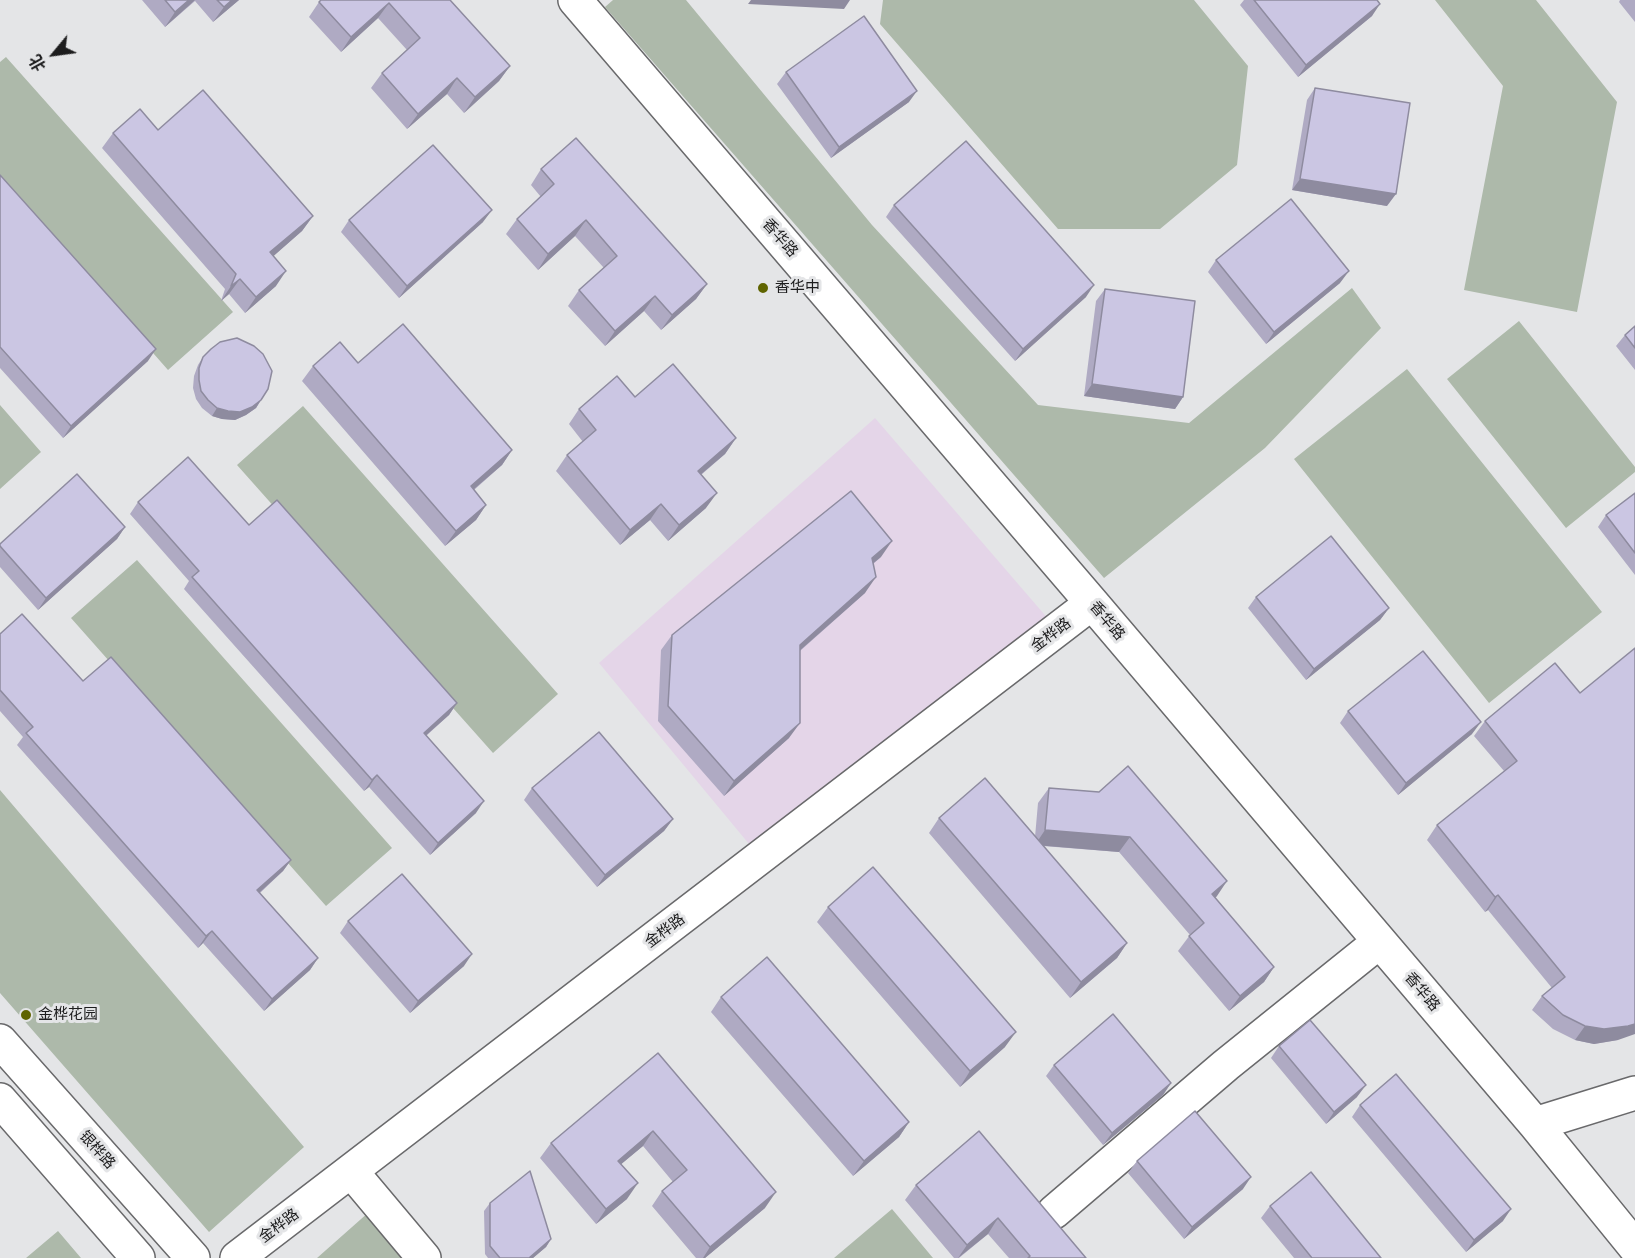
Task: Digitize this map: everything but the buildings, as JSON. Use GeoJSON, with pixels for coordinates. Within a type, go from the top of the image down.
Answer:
{"type":"FeatureCollection","features":[{"type":"Feature","properties":{"kind":"street","name":"香华路"},"geometry":{"type":"LineString","coordinates":[[575,0],[1092,603],[1534,1124],[1635,1247]]}},
{"type":"Feature","properties":{"kind":"street","name":"金桦路"},"geometry":{"type":"LineString","coordinates":[[237,1258],[1092,603]]}},
{"type":"Feature","properties":{"kind":"street"},"geometry":{"type":"LineString","coordinates":[[1054,1212],[1226,1065],[1380,942]]}},
{"type":"Feature","properties":{"kind":"street","name":"银桦路"},"geometry":{"type":"LineString","coordinates":[[0,1041],[194,1258]]}},
{"type":"Feature","properties":{"kind":"street"},"geometry":{"type":"LineString","coordinates":[[1534,1124],[1635,1093]]}},
{"type":"Feature","properties":{"kind":"street"},"geometry":{"type":"LineString","coordinates":[[0,1100],[138,1258]]}},
{"type":"Feature","properties":{"kind":"street"},"geometry":{"type":"LineString","coordinates":[[351,1171],[424,1258]]}},
{"type":"Feature","properties":{"kind":"shaded area"},"geometry":{"type":"Polygon","coordinates":[[[875,418],[1050,621],[754,850],[599,663],[875,418]]]}},
{"type":"Feature","properties":{"kind":"green space"},"geometry":{"type":"Polygon","coordinates":[[[613,0],[686,0],[872,225],[1038,405],[1189,423],[1352,288],[1381,328],[1265,448],[1104,578],[605,7],[613,0]]]}},
{"type":"Feature","properties":{"kind":"green space"},"geometry":{"type":"Polygon","coordinates":[[[883,0],[1194,0],[1248,66],[1237,165],[1160,229],[1058,229],[880,24],[883,0]]]}},
{"type":"Feature","properties":{"kind":"green space"},"geometry":{"type":"Polygon","coordinates":[[[1435,0],[1536,0],[1617,102],[1577,312],[1464,290],[1503,86],[1435,0]]]}},
{"type":"Feature","properties":{"kind":"green space"},"geometry":{"type":"Polygon","coordinates":[[[6,57],[233,312],[168,370],[0,179],[0,62],[6,57]]]}},
{"type":"Feature","properties":{"kind":"green space"},"geometry":{"type":"Polygon","coordinates":[[[1519,321],[1635,467],[1635,472],[1566,528],[1447,379],[1519,321]]]}},
{"type":"Feature","properties":{"kind":"green space"},"geometry":{"type":"Polygon","coordinates":[[[1407,369],[1602,612],[1489,703],[1294,459],[1407,369]]]}},
{"type":"Feature","properties":{"kind":"green space"},"geometry":{"type":"Polygon","coordinates":[[[0,405],[41,452],[0,489],[0,405]]]}},
{"type":"Feature","properties":{"kind":"green space"},"geometry":{"type":"Polygon","coordinates":[[[303,406],[558,694],[493,753],[237,465],[303,406]]]}},
{"type":"Feature","properties":{"kind":"green space"},"geometry":{"type":"Polygon","coordinates":[[[137,560],[392,848],[326,906],[71,618],[137,560]]]}},
{"type":"Feature","properties":{"kind":"green space"},"geometry":{"type":"Polygon","coordinates":[[[0,790],[304,1147],[209,1232],[0,993],[0,790]]]}},
{"type":"Feature","properties":{"kind":"green space"},"geometry":{"type":"Polygon","coordinates":[[[892,1209],[933,1258],[834,1258],[892,1209]]]}},
{"type":"Feature","properties":{"kind":"green space"},"geometry":{"type":"Polygon","coordinates":[[[369,1212],[409,1258],[317,1258],[369,1212]]]}},
{"type":"Feature","properties":{"kind":"green space"},"geometry":{"type":"Polygon","coordinates":[[[58,1231],[81,1258],[26,1258],[58,1231]]]}},
{"type":"Feature","properties":{"kind":"place","name":"香华中"},"geometry":{"type":"Point","coordinates":[763,288]}},
{"type":"Feature","properties":{"kind":"place","name":"金桦花园"},"geometry":{"type":"Point","coordinates":[26,1015]}}]}
